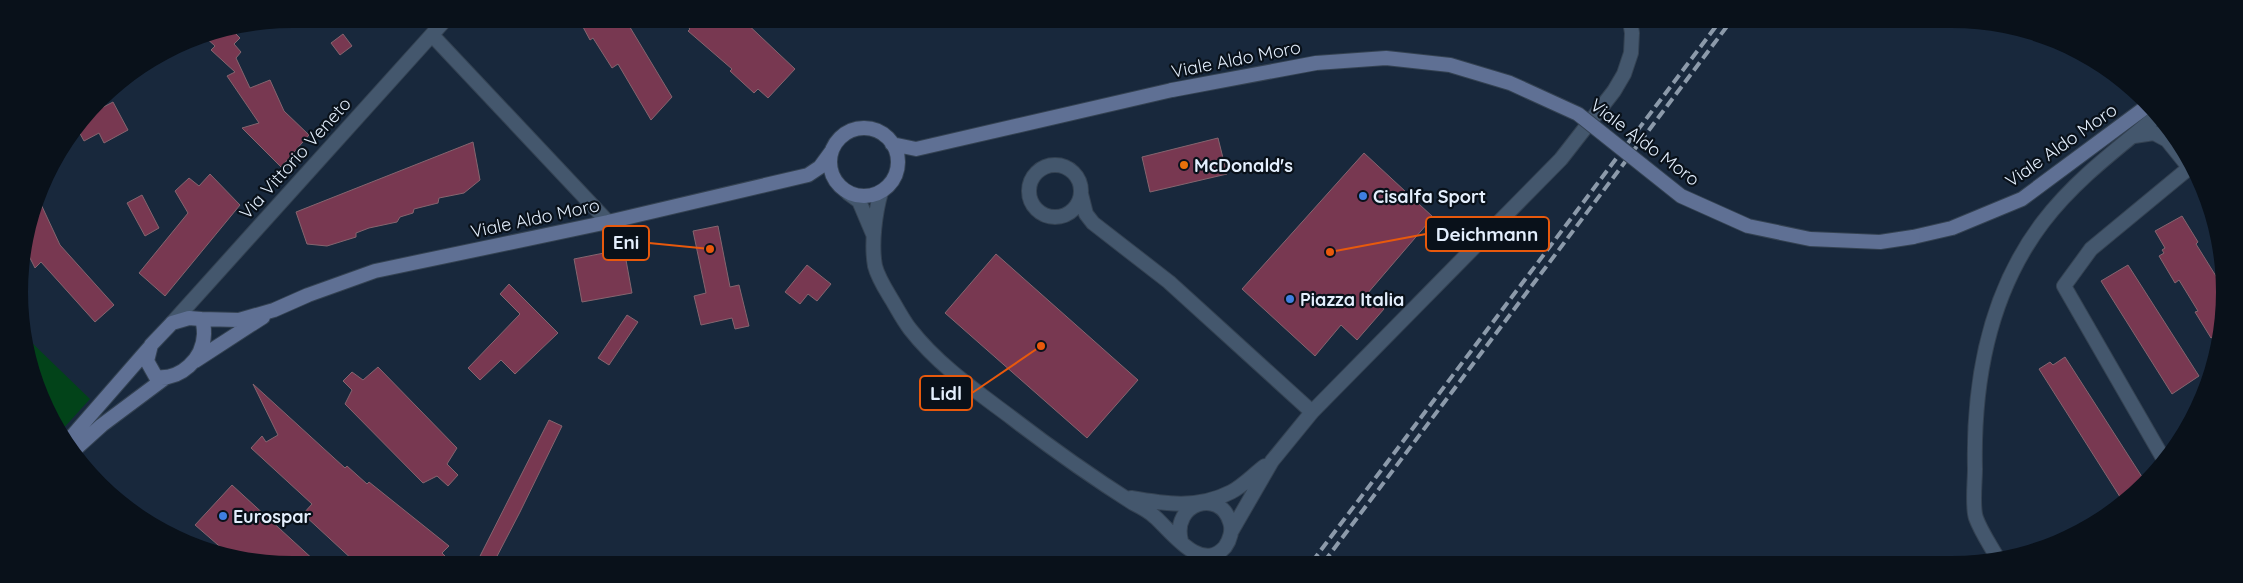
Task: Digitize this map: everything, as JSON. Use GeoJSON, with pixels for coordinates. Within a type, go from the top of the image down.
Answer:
{"type":"FeatureCollection","features":[{"type":"Feature","properties":{"kind":"main road","name":"Viale Aldo Moro"},"geometry":{"type":"LineString","coordinates":[[274,310],[308,295],[376,271],[608,222],[808,175],[820,167],[837,142],[855,129],[866,128],[876,131],[886,136],[892,144],[916,149],[1172,90],[1316,62],[1386,58],[1450,65],[1510,83],[1578,114],[1681,196],[1748,226],[1810,239],[1880,242],[1913,238],[1952,228],[2022,199],[2142,109]]}},
{"type":"Feature","properties":{"kind":"main road"},"geometry":{"type":"LineString","coordinates":[[892,144],[897,154],[898,165]]}},
{"type":"Feature","properties":{"kind":"main road","name":"Viale Aldo Moro"},"geometry":{"type":"LineString","coordinates":[[808,175],[822,177],[859,196],[870,196],[881,192],[890,184],[895,176],[898,165],[916,149]]}},
{"type":"Feature","properties":{"kind":"main road"},"geometry":{"type":"LineString","coordinates":[[831,152],[830,164],[832,175],[843,189]]}},
{"type":"Feature","properties":{"kind":"main road"},"geometry":{"type":"LineString","coordinates":[[71,437],[172,322],[189,318],[239,320],[274,310]]}},
{"type":"Feature","properties":{"kind":"main road"},"geometry":{"type":"LineString","coordinates":[[78,447],[165,378],[183,371],[274,310]]}},
{"type":"Feature","properties":{"kind":"main road"},"geometry":{"type":"LineString","coordinates":[[194,362],[199,355],[204,338],[204,323],[201,319]]}},
{"type":"Feature","properties":{"kind":"main road"},"geometry":{"type":"LineString","coordinates":[[151,345],[148,352],[149,368],[156,377],[165,378]]}},
{"type":"Feature","properties":{"kind":"street","name":"Via Vittorio Veneto"},"geometry":{"type":"LineString","coordinates":[[172,322],[438,28]]}},
{"type":"Feature","properties":{"kind":"street"},"geometry":{"type":"LineString","coordinates":[[881,192],[874,238],[875,267],[885,288],[910,329],[943,364],[1047,445],[1154,515],[1193,553],[1209,556],[1224,548],[1231,532],[1272,461],[1312,412],[1562,159],[1614,91],[1624,74],[1631,53],[1631,28]]}},
{"type":"Feature","properties":{"kind":"street"},"geometry":{"type":"LineString","coordinates":[[432,34],[608,222]]}},
{"type":"Feature","properties":{"kind":"street"},"geometry":{"type":"LineString","coordinates":[[1994,552],[1976,517],[1974,427],[1980,372],[1992,322],[2011,274],[2043,222],[2076,184],[2152,120]]}},
{"type":"Feature","properties":{"kind":"street"},"geometry":{"type":"LineString","coordinates":[[2134,136],[2154,133],[2167,140],[2171,146]]}},
{"type":"Feature","properties":{"kind":"street"},"geometry":{"type":"LineString","coordinates":[[1093,223],[1086,214],[1077,177],[1063,166],[1045,167],[1037,172],[1029,186],[1031,203],[1042,215],[1082,218],[1093,223],[1169,282],[1312,412]]}},
{"type":"Feature","properties":{"kind":"street"},"geometry":{"type":"LineString","coordinates":[[2160,453],[2064,286],[2091,249],[2185,169]]}},
{"type":"Feature","properties":{"kind":"street"},"geometry":{"type":"LineString","coordinates":[[843,189],[859,201],[874,238]]}},
{"type":"Feature","properties":{"kind":"street"},"geometry":{"type":"LineString","coordinates":[[1061,217],[1073,210],[1081,194]]}},
{"type":"Feature","properties":{"kind":"street"},"geometry":{"type":"LineString","coordinates":[[1182,541],[1179,524],[1182,516],[1195,505],[1232,492],[1272,461]]}},
{"type":"Feature","properties":{"kind":"street"},"geometry":{"type":"LineString","coordinates":[[1124,497],[1177,504],[1213,504],[1227,515],[1231,523],[1231,532]]}},
{"type":"Feature","properties":{"kind":"green space"},"geometry":{"type":"Polygon","coordinates":[[[33,344],[90,399],[65,426],[48,393],[36,360],[33,344]]]}},
{"type":"Feature","properties":{"kind":"building"},"geometry":{"type":"Polygon","coordinates":[[[584,28],[630,28],[672,97],[651,120],[618,64],[612,68],[593,38],[590,40],[584,28]]]}},
{"type":"Feature","properties":{"kind":"building"},"geometry":{"type":"Polygon","coordinates":[[[752,28],[795,69],[768,98],[758,89],[754,93],[730,71],[732,69],[688,31],[690,29],[752,28]]]}},
{"type":"Feature","properties":{"kind":"building"},"geometry":{"type":"Polygon","coordinates":[[[236,34],[240,38],[234,44],[241,52],[236,58],[250,88],[270,80],[284,111],[309,135],[281,167],[242,128],[259,123],[227,76],[235,72],[211,50],[215,46],[210,41],[236,34]]]}},
{"type":"Feature","properties":{"kind":"building"},"geometry":{"type":"Polygon","coordinates":[[[343,34],[352,46],[340,55],[331,43],[343,34]]]}},
{"type":"Feature","properties":{"kind":"building"},"geometry":{"type":"Polygon","coordinates":[[[113,102],[128,130],[104,143],[99,133],[84,141],[80,134],[103,107],[113,102]]]}},
{"type":"Feature","properties":{"kind":"building","name":"McDonald's"},"geometry":{"type":"Polygon","coordinates":[[[1218,138],[1227,174],[1150,192],[1142,157],[1218,138]]]}},
{"type":"Feature","properties":{"kind":"building"},"geometry":{"type":"Polygon","coordinates":[[[473,142],[480,180],[464,193],[439,198],[438,203],[414,209],[413,213],[400,217],[397,222],[356,233],[356,237],[327,246],[307,244],[296,212],[473,142]]]}},
{"type":"Feature","properties":{"kind":"building"},"geometry":{"type":"Polygon","coordinates":[[[1364,153],[1433,217],[1367,294],[1384,309],[1357,340],[1341,325],[1315,356],[1242,289],[1364,153]]]}},
{"type":"Feature","properties":{"kind":"building"},"geometry":{"type":"Polygon","coordinates":[[[210,174],[240,205],[165,296],[139,273],[188,213],[175,191],[189,178],[199,186],[210,174]]]}},
{"type":"Feature","properties":{"kind":"building"},"geometry":{"type":"Polygon","coordinates":[[[142,195],[159,228],[145,236],[127,203],[142,195]]]}},
{"type":"Feature","properties":{"kind":"building"},"geometry":{"type":"Polygon","coordinates":[[[42,207],[60,245],[114,305],[95,322],[41,262],[35,268],[30,258],[36,223],[42,207]]]}},
{"type":"Feature","properties":{"kind":"building"},"geometry":{"type":"Polygon","coordinates":[[[2182,216],[2198,242],[2196,244],[2215,275],[2215,309],[2211,338],[2195,312],[2198,311],[2179,280],[2175,283],[2159,256],[2164,253],[2162,250],[2165,248],[2155,231],[2182,216]]]}},
{"type":"Feature","properties":{"kind":"building"},"geometry":{"type":"Polygon","coordinates":[[[718,226],[730,287],[739,285],[749,326],[735,329],[732,318],[701,325],[694,296],[706,293],[693,231],[718,226]]]}},
{"type":"Feature","properties":{"kind":"building"},"geometry":{"type":"Polygon","coordinates":[[[624,249],[632,293],[582,302],[574,259],[624,249]]]}},
{"type":"Feature","properties":{"kind":"building"},"geometry":{"type":"Polygon","coordinates":[[[996,254],[1138,380],[1087,438],[945,313],[996,254]]]}},
{"type":"Feature","properties":{"kind":"building"},"geometry":{"type":"Polygon","coordinates":[[[807,265],[831,284],[817,301],[808,294],[800,304],[785,292],[807,265]]]}},
{"type":"Feature","properties":{"kind":"building"},"geometry":{"type":"Polygon","coordinates":[[[2128,265],[2199,376],[2172,394],[2101,281],[2128,265]]]}},
{"type":"Feature","properties":{"kind":"building"},"geometry":{"type":"Polygon","coordinates":[[[509,284],[558,333],[515,374],[501,360],[480,380],[468,368],[520,314],[500,294],[509,284]]]}},
{"type":"Feature","properties":{"kind":"building"},"geometry":{"type":"Polygon","coordinates":[[[627,315],[638,322],[609,365],[598,358],[627,315]]]}},
{"type":"Feature","properties":{"kind":"building"},"geometry":{"type":"Polygon","coordinates":[[[2065,357],[2141,475],[2119,495],[2039,369],[2050,362],[2053,365],[2065,357]]]}},
{"type":"Feature","properties":{"kind":"building"},"geometry":{"type":"Polygon","coordinates":[[[378,367],[457,448],[447,464],[458,475],[448,486],[437,476],[423,483],[345,404],[352,390],[343,381],[352,372],[363,380],[378,367]]]}},
{"type":"Feature","properties":{"kind":"building"},"geometry":{"type":"Polygon","coordinates":[[[253,384],[345,468],[347,466],[367,484],[369,482],[449,546],[442,553],[445,556],[348,556],[303,514],[312,504],[251,448],[262,436],[266,442],[278,435],[253,384]]]}},
{"type":"Feature","properties":{"kind":"building"},"geometry":{"type":"Polygon","coordinates":[[[549,420],[562,426],[497,556],[480,556],[549,420]]]}},
{"type":"Feature","properties":{"kind":"building"},"geometry":{"type":"Polygon","coordinates":[[[232,485],[309,556],[274,555],[223,547],[195,525],[232,485]]]}},
{"type":"Feature","properties":{"kind":"railway"},"geometry":{"type":"LineString","coordinates":[[1317,556],[1715,28]]}},
{"type":"Feature","properties":{"kind":"railway"},"geometry":{"type":"LineString","coordinates":[[1329,556],[1726,28]]}},
{"type":"Feature","properties":{"kind":"place","name":"McDonald's"},"geometry":{"type":"Point","coordinates":[1184,165]}},
{"type":"Feature","properties":{"kind":"place","name":"Cisalfa Sport"},"geometry":{"type":"Point","coordinates":[1363,196]}},
{"type":"Feature","properties":{"kind":"place","name":"Eni"},"geometry":{"type":"Point","coordinates":[710,249]}},
{"type":"Feature","properties":{"kind":"place","name":"Deichmann"},"geometry":{"type":"Point","coordinates":[1330,252]}},
{"type":"Feature","properties":{"kind":"place","name":"Piazza Italia"},"geometry":{"type":"Point","coordinates":[1290,299]}},
{"type":"Feature","properties":{"kind":"place","name":"Lidl"},"geometry":{"type":"Point","coordinates":[1041,346]}},
{"type":"Feature","properties":{"kind":"place","name":"Eurospar"},"geometry":{"type":"Point","coordinates":[223,516]}}]}
